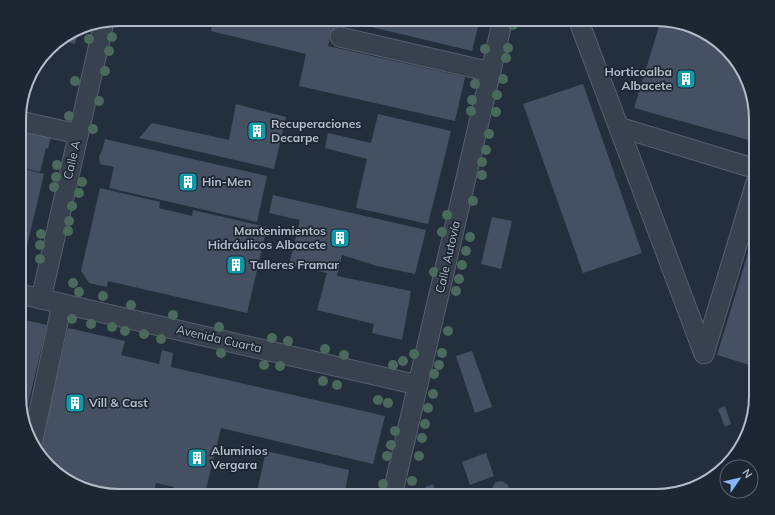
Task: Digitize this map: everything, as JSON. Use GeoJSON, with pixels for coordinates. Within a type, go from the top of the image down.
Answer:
{"type":"FeatureCollection","features":[{"type":"Feature","properties":{"kind":"street","name":"Calle Autovía"},"geometry":{"type":"LineString","coordinates":[[394,489],[501,26]]}},
{"type":"Feature","properties":{"kind":"street"},"geometry":{"type":"LineString","coordinates":[[581,26],[704,354],[749,205]]}},
{"type":"Feature","properties":{"kind":"street","name":"Calle A"},"geometry":{"type":"LineString","coordinates":[[41,299],[103,28]]}},
{"type":"Feature","properties":{"kind":"street"},"geometry":{"type":"LineString","coordinates":[[340,37],[491,72]]}},
{"type":"Feature","properties":{"kind":"street"},"geometry":{"type":"LineString","coordinates":[[26,122],[78,134]]}},
{"type":"Feature","properties":{"kind":"street"},"geometry":{"type":"LineString","coordinates":[[619,127],[749,167]]}},
{"type":"Feature","properties":{"kind":"street","name":"Avenida Cuarta"},"geometry":{"type":"LineString","coordinates":[[26,295],[418,385]]}},
{"type":"Feature","properties":{"kind":"street"},"geometry":{"type":"LineString","coordinates":[[34,434],[62,304]]}},
{"type":"Feature","properties":{"kind":"building"},"geometry":{"type":"Polygon","coordinates":[[[212,26],[336,26],[334,33],[331,33],[328,46],[465,77],[455,121],[299,86],[306,54],[211,31],[212,26]]]}},
{"type":"Feature","properties":{"kind":"building"},"geometry":{"type":"Polygon","coordinates":[[[367,26],[478,26],[472,51],[367,26]]]}},
{"type":"Feature","properties":{"kind":"building","name":"Horticoalba Albacete"},"geometry":{"type":"Polygon","coordinates":[[[659,26],[686,31],[708,42],[722,53],[737,72],[747,101],[749,113],[749,140],[634,108],[659,26]]]}},
{"type":"Feature","properties":{"kind":"building"},"geometry":{"type":"Polygon","coordinates":[[[77,36],[75,44],[67,42],[77,36]]]}},
{"type":"Feature","properties":{"kind":"building"},"geometry":{"type":"Polygon","coordinates":[[[583,84],[642,253],[583,273],[523,104],[583,84]]]}},
{"type":"Feature","properties":{"kind":"building","name":"Recuperaciones Decarpe"},"geometry":{"type":"Polygon","coordinates":[[[236,104],[286,117],[274,169],[139,138],[152,123],[229,140],[236,104]]]}},
{"type":"Feature","properties":{"kind":"building"},"geometry":{"type":"Polygon","coordinates":[[[378,114],[451,131],[428,224],[357,208],[367,159],[325,148],[328,133],[371,143],[378,114]]]}},
{"type":"Feature","properties":{"kind":"building"},"geometry":{"type":"Polygon","coordinates":[[[26,130],[51,136],[48,149],[46,148],[40,172],[26,168],[26,130]]]}},
{"type":"Feature","properties":{"kind":"building","name":"Hin-Men"},"geometry":{"type":"Polygon","coordinates":[[[105,139],[267,176],[257,222],[109,188],[114,167],[100,164],[99,156],[105,139]]]}},
{"type":"Feature","properties":{"kind":"building"},"geometry":{"type":"Polygon","coordinates":[[[26,170],[44,174],[26,250],[26,170]]]}},
{"type":"Feature","properties":{"kind":"building"},"geometry":{"type":"Polygon","coordinates":[[[100,188],[160,202],[159,208],[192,216],[193,210],[267,227],[247,313],[108,281],[107,287],[89,283],[81,271],[100,188]]]}},
{"type":"Feature","properties":{"kind":"building"},"geometry":{"type":"Polygon","coordinates":[[[273,195],[426,230],[415,274],[377,266],[342,255],[337,276],[411,291],[402,340],[372,333],[374,324],[317,310],[327,273],[289,265],[300,220],[269,213],[273,195]]]}},
{"type":"Feature","properties":{"kind":"building"},"geometry":{"type":"Polygon","coordinates":[[[492,217],[512,221],[501,269],[481,264],[492,217]]]}},
{"type":"Feature","properties":{"kind":"building"},"geometry":{"type":"Polygon","coordinates":[[[749,250],[749,365],[717,355],[749,250]]]}},
{"type":"Feature","properties":{"kind":"building"},"geometry":{"type":"Polygon","coordinates":[[[26,320],[47,325],[27,408],[26,320]]]}},
{"type":"Feature","properties":{"kind":"building"},"geometry":{"type":"Polygon","coordinates":[[[68,328],[125,341],[121,355],[159,364],[162,350],[173,353],[171,367],[385,416],[373,464],[221,428],[206,489],[174,489],[174,487],[156,483],[155,489],[119,489],[95,486],[72,477],[62,470],[53,462],[40,445],[68,328]]]}},
{"type":"Feature","properties":{"kind":"building"},"geometry":{"type":"Polygon","coordinates":[[[472,351],[492,407],[475,413],[456,356],[472,351]]]}},
{"type":"Feature","properties":{"kind":"building"},"geometry":{"type":"Polygon","coordinates":[[[725,406],[731,424],[725,427],[718,409],[725,406]]]}},
{"type":"Feature","properties":{"kind":"building"},"geometry":{"type":"Polygon","coordinates":[[[266,451],[349,470],[345,489],[258,489],[266,451]]]}},
{"type":"Feature","properties":{"kind":"building"},"geometry":{"type":"Polygon","coordinates":[[[486,453],[494,476],[470,485],[462,462],[486,453]]]}},
{"type":"Feature","properties":{"kind":"building"},"geometry":{"type":"Polygon","coordinates":[[[502,481],[508,485],[509,489],[492,489],[496,482],[502,481]]]}},
{"type":"Feature","properties":{"kind":"building"},"geometry":{"type":"Polygon","coordinates":[[[433,484],[435,489],[426,489],[425,487],[433,484]]]}},
{"type":"Feature","properties":{"kind":"place","name":"Horticoalba Albacete"},"geometry":{"type":"Point","coordinates":[686,79]}},
{"type":"Feature","properties":{"kind":"place","name":"Recuperaciones Decarpe"},"geometry":{"type":"Point","coordinates":[257,131]}},
{"type":"Feature","properties":{"kind":"place","name":"Hin-Men"},"geometry":{"type":"Point","coordinates":[188,182]}},
{"type":"Feature","properties":{"kind":"place","name":"Mantenimientos Hidráulicos Albacete"},"geometry":{"type":"Point","coordinates":[340,238]}},
{"type":"Feature","properties":{"kind":"place","name":"Talleres Framar"},"geometry":{"type":"Point","coordinates":[236,265]}},
{"type":"Feature","properties":{"kind":"place","name":"Vill & Cast"},"geometry":{"type":"Point","coordinates":[75,403]}},
{"type":"Feature","properties":{"kind":"place","name":"Aluminios Vergara"},"geometry":{"type":"Point","coordinates":[197,458]}}]}
